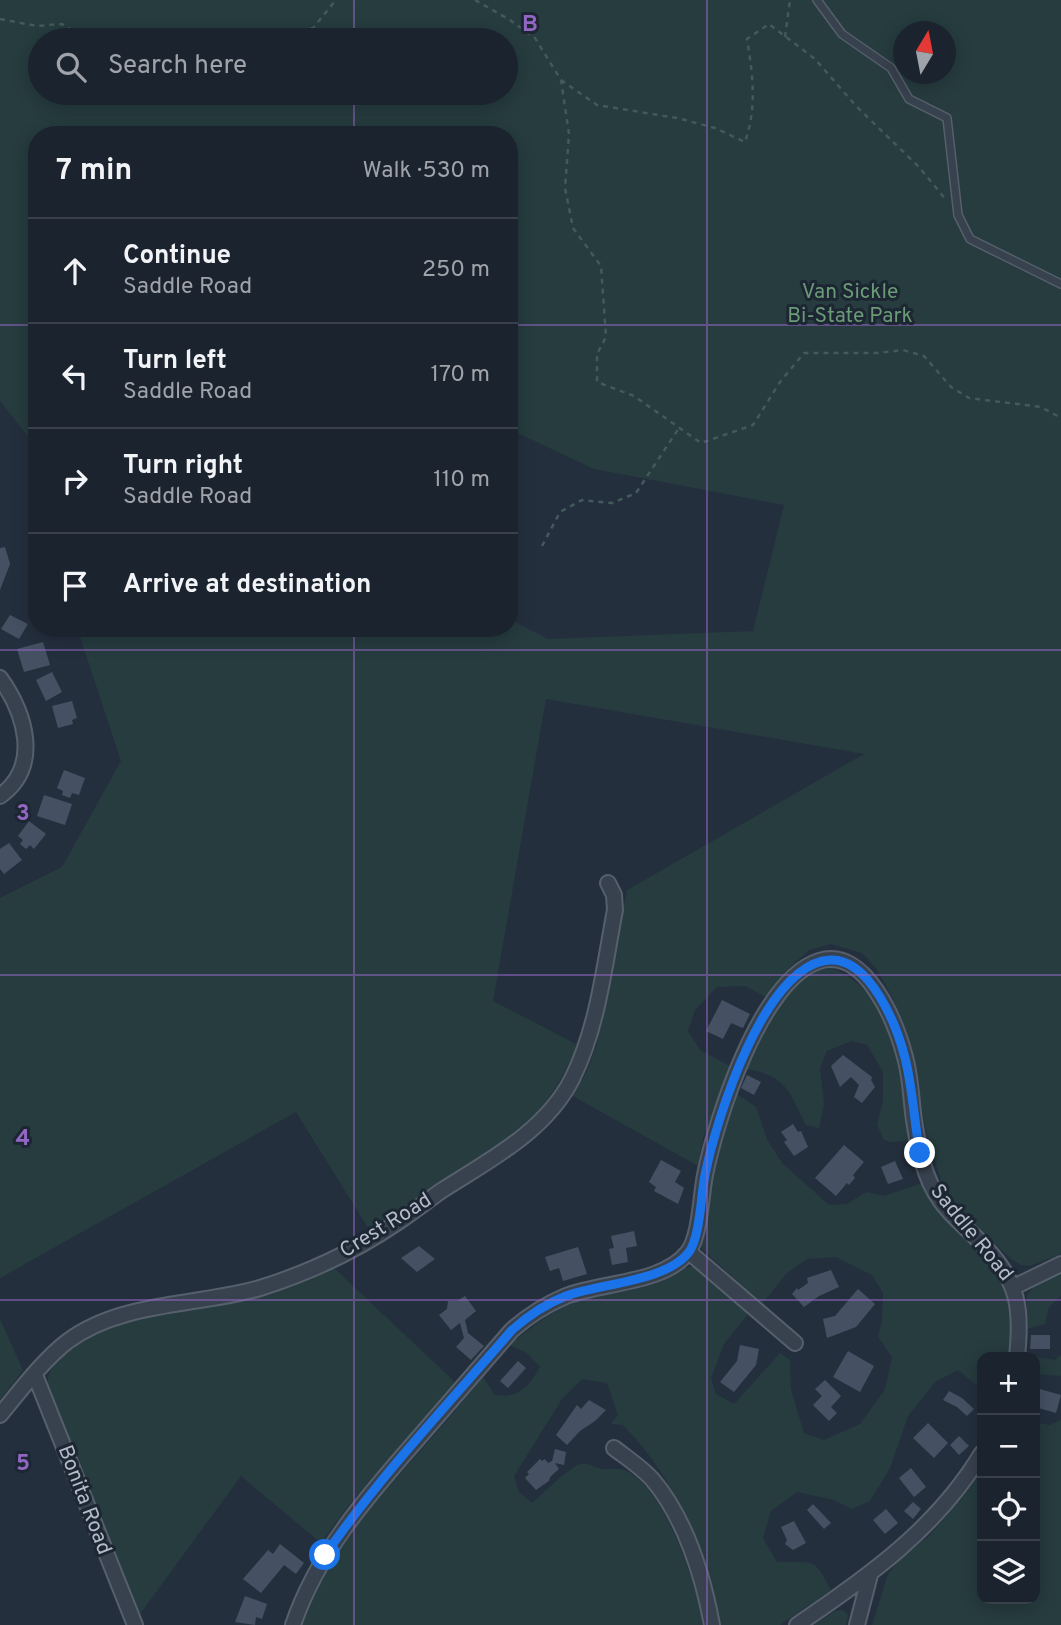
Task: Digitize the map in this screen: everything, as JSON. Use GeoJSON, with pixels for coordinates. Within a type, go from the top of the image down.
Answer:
{"type":"FeatureCollection","features":[{"type":"Feature","properties":{"kind":"street"},"geometry":{"type":"LineString","coordinates":[[0,678],[22,718],[27,744],[22,769],[10,789],[0,796]]}},
{"type":"Feature","properties":{"kind":"street","name":"Crest Road"},"geometry":{"type":"LineString","coordinates":[[0,1415],[67,1341],[95,1325],[127,1313],[218,1298],[261,1287],[344,1254],[397,1223],[522,1139],[546,1114],[570,1082],[585,1049],[594,1019],[615,911],[614,895],[608,883]]}},
{"type":"Feature","properties":{"kind":"street","name":"Saddle Road"},"geometry":{"type":"LineString","coordinates":[[690,1252],[715,1132],[748,1047],[771,1006],[801,971],[819,961],[838,960],[856,967],[886,1006],[906,1059],[914,1123],[928,1180],[940,1201],[985,1246],[1014,1287],[1019,1335],[1017,1352]]}},
{"type":"Feature","properties":{"kind":"street"},"geometry":{"type":"LineString","coordinates":[[293,1625],[306,1591],[325,1555],[356,1511],[512,1330],[532,1312],[566,1296],[658,1273],[690,1252],[795,1343]]}},
{"type":"Feature","properties":{"kind":"street"},"geometry":{"type":"LineString","coordinates":[[1014,1287],[1061,1264]]}},
{"type":"Feature","properties":{"kind":"street","name":"Bonita Road"},"geometry":{"type":"LineString","coordinates":[[35,1375],[135,1625]]}},
{"type":"Feature","properties":{"kind":"street"},"geometry":{"type":"LineString","coordinates":[[614,1448],[638,1465],[671,1507],[700,1575],[712,1625]]}},
{"type":"Feature","properties":{"kind":"street"},"geometry":{"type":"LineString","coordinates":[[797,1625],[870,1575],[911,1540],[944,1508],[977,1460]]}},
{"type":"Feature","properties":{"kind":"street"},"geometry":{"type":"LineString","coordinates":[[857,1625],[870,1575]]}},
{"type":"Feature","properties":{"kind":"lane"},"geometry":{"type":"LineString","coordinates":[[817,0],[842,34],[891,68],[909,99],[947,118],[958,215],[970,239],[1061,284]]}},
{"type":"Feature","properties":{"kind":"path"},"geometry":{"type":"LineString","coordinates":[[313,28],[336,0]]}},
{"type":"Feature","properties":{"kind":"path"},"geometry":{"type":"LineString","coordinates":[[475,0],[535,38],[561,80],[569,134],[565,188],[573,228],[601,266],[607,337],[597,354],[597,382],[634,396],[701,443],[753,425],[780,382],[804,353],[878,353],[903,350],[924,356],[951,387],[970,398],[1041,408],[1061,418]]}},
{"type":"Feature","properties":{"kind":"path"},"geometry":{"type":"LineString","coordinates":[[785,37],[790,0]]}},
{"type":"Feature","properties":{"kind":"path"},"geometry":{"type":"LineString","coordinates":[[0,19],[37,26],[62,24],[69,28]]}},
{"type":"Feature","properties":{"kind":"path"},"geometry":{"type":"LineString","coordinates":[[561,80],[597,105],[677,118],[715,128],[745,142],[752,123],[754,79],[747,39],[769,24],[815,60],[856,106],[919,167],[958,215]]}},
{"type":"Feature","properties":{"kind":"path"},"geometry":{"type":"LineString","coordinates":[[542,546],[560,512],[582,500],[612,503],[636,494],[679,428]]}},
{"type":"Feature","properties":{"kind":"green space","name":"Van Sickle Bi-State Park"},"geometry":{"type":"Polygon","coordinates":[[[0,0],[1061,0],[1061,1254],[1030,1266],[1021,1265],[971,1222],[943,1187],[926,1133],[911,1046],[893,999],[876,968],[862,953],[831,944],[809,950],[784,973],[766,997],[745,986],[717,987],[695,1010],[688,1031],[700,1050],[732,1067],[703,1138],[698,1166],[571,1095],[585,1075],[596,1047],[627,890],[864,754],[546,699],[493,1001],[578,1045],[556,1088],[534,1117],[508,1140],[470,1167],[370,1231],[296,1112],[0,1278],[0,898],[62,867],[121,761],[80,637],[518,637],[518,624],[548,639],[753,631],[784,505],[594,469],[518,433],[518,126],[28,126],[28,437],[0,401],[0,0]]]}},
{"type":"Feature","properties":{"kind":"green space"},"geometry":{"type":"Polygon","coordinates":[[[831,968],[853,980],[870,996],[883,1017],[898,1066],[909,1141],[884,1140],[877,1125],[883,1101],[883,1072],[867,1045],[852,1041],[827,1051],[820,1068],[824,1104],[819,1128],[806,1125],[791,1095],[779,1081],[747,1069],[775,1015],[794,988],[815,971],[831,968]]]}},
{"type":"Feature","properties":{"kind":"green space"},"geometry":{"type":"Polygon","coordinates":[[[737,1094],[756,1107],[767,1139],[782,1163],[829,1205],[847,1204],[866,1192],[884,1196],[922,1183],[942,1214],[992,1269],[1008,1302],[1009,1352],[977,1352],[977,1386],[958,1370],[935,1382],[908,1416],[890,1468],[870,1501],[852,1509],[834,1500],[797,1492],[771,1511],[763,1538],[777,1562],[805,1562],[816,1566],[831,1590],[780,1625],[719,1625],[695,1544],[673,1494],[659,1470],[623,1425],[611,1424],[618,1415],[607,1383],[582,1379],[562,1399],[514,1476],[519,1492],[532,1503],[567,1472],[581,1464],[624,1470],[639,1479],[665,1515],[676,1538],[694,1586],[703,1625],[301,1625],[320,1581],[346,1541],[483,1377],[495,1395],[503,1396],[517,1393],[532,1380],[540,1367],[527,1353],[509,1345],[548,1316],[573,1303],[645,1287],[685,1268],[696,1267],[748,1314],[724,1344],[711,1378],[716,1394],[734,1404],[780,1353],[790,1360],[791,1389],[804,1433],[824,1440],[860,1424],[885,1389],[892,1357],[878,1337],[882,1321],[883,1293],[872,1275],[836,1257],[807,1259],[787,1273],[762,1304],[702,1249],[720,1141],[737,1094]]]}},
{"type":"Feature","properties":{"kind":"green space"},"geometry":{"type":"Polygon","coordinates":[[[334,1268],[455,1382],[352,1501],[321,1543],[241,1476],[140,1614],[50,1396],[48,1382],[51,1371],[58,1361],[89,1339],[131,1321],[254,1297],[334,1268]]]}},
{"type":"Feature","properties":{"kind":"green space"},"geometry":{"type":"Polygon","coordinates":[[[1061,1273],[1061,1296],[1049,1307],[1045,1324],[1026,1329],[1027,1295],[1034,1287],[1061,1273]]]}},
{"type":"Feature","properties":{"kind":"green space"},"geometry":{"type":"Polygon","coordinates":[[[0,1319],[23,1370],[0,1400],[0,1319]]]}},
{"type":"Feature","properties":{"kind":"green space"},"geometry":{"type":"Polygon","coordinates":[[[1061,1355],[1061,1376],[1040,1374],[1040,1358],[1055,1360],[1061,1355]]]}},
{"type":"Feature","properties":{"kind":"green space"},"geometry":{"type":"Polygon","coordinates":[[[1061,1420],[1061,1625],[872,1625],[888,1574],[898,1561],[928,1537],[977,1477],[977,1604],[1040,1604],[1040,1423],[1049,1425],[1061,1420]]]}},
{"type":"Feature","properties":{"kind":"green space"},"geometry":{"type":"Polygon","coordinates":[[[843,1610],[848,1615],[846,1625],[814,1625],[835,1611],[843,1610]]]}},
{"type":"Feature","properties":{"kind":"building"},"geometry":{"type":"Polygon","coordinates":[[[5,547],[10,564],[0,590],[0,548],[5,547]]]}},
{"type":"Feature","properties":{"kind":"building"},"geometry":{"type":"Polygon","coordinates":[[[10,615],[28,624],[19,639],[1,629],[10,615]]]}},
{"type":"Feature","properties":{"kind":"building"},"geometry":{"type":"Polygon","coordinates":[[[43,642],[50,665],[24,672],[17,649],[43,642]]]}},
{"type":"Feature","properties":{"kind":"building"},"geometry":{"type":"Polygon","coordinates":[[[52,672],[62,692],[46,701],[36,680],[52,672]]]}},
{"type":"Feature","properties":{"kind":"building"},"geometry":{"type":"Polygon","coordinates":[[[72,701],[77,718],[72,720],[73,724],[58,728],[52,706],[72,701]]]}},
{"type":"Feature","properties":{"kind":"building"},"geometry":{"type":"Polygon","coordinates":[[[64,770],[85,778],[79,795],[72,793],[70,798],[62,795],[63,791],[57,788],[64,770]]]}},
{"type":"Feature","properties":{"kind":"building"},"geometry":{"type":"Polygon","coordinates":[[[44,795],[72,804],[65,825],[37,816],[44,795]]]}},
{"type":"Feature","properties":{"kind":"building"},"geometry":{"type":"Polygon","coordinates":[[[29,821],[46,834],[34,849],[30,845],[26,849],[20,844],[23,840],[18,836],[29,821]]]}},
{"type":"Feature","properties":{"kind":"building"},"geometry":{"type":"Polygon","coordinates":[[[9,843],[22,860],[4,874],[0,869],[0,849],[9,843]]]}},
{"type":"Feature","properties":{"kind":"building"},"geometry":{"type":"Polygon","coordinates":[[[722,1000],[750,1014],[743,1028],[731,1023],[723,1039],[706,1031],[722,1000]]]}},
{"type":"Feature","properties":{"kind":"building"},"geometry":{"type":"Polygon","coordinates":[[[843,1055],[872,1077],[875,1087],[862,1103],[854,1097],[859,1085],[851,1077],[840,1087],[831,1066],[843,1055]]]}},
{"type":"Feature","properties":{"kind":"building"},"geometry":{"type":"Polygon","coordinates":[[[747,1075],[761,1082],[754,1095],[741,1088],[747,1075]]]}},
{"type":"Feature","properties":{"kind":"building"},"geometry":{"type":"Polygon","coordinates":[[[793,1124],[798,1132],[801,1131],[808,1147],[794,1156],[784,1142],[787,1140],[781,1132],[793,1124]]]}},
{"type":"Feature","properties":{"kind":"building"},"geometry":{"type":"Polygon","coordinates":[[[844,1145],[864,1162],[853,1175],[855,1178],[836,1196],[815,1178],[844,1145]]]}},
{"type":"Feature","properties":{"kind":"building"},"geometry":{"type":"Polygon","coordinates":[[[661,1160],[681,1171],[675,1182],[684,1188],[678,1204],[654,1191],[656,1187],[649,1182],[661,1160]]]}},
{"type":"Feature","properties":{"kind":"building"},"geometry":{"type":"Polygon","coordinates":[[[895,1161],[903,1179],[888,1184],[881,1167],[895,1161]]]}},
{"type":"Feature","properties":{"kind":"building"},"geometry":{"type":"Polygon","coordinates":[[[634,1231],[637,1246],[626,1248],[628,1262],[612,1265],[609,1249],[614,1248],[611,1236],[634,1231]]]}},
{"type":"Feature","properties":{"kind":"building"},"geometry":{"type":"Polygon","coordinates":[[[419,1246],[435,1259],[417,1272],[401,1258],[419,1246]]]}},
{"type":"Feature","properties":{"kind":"building"},"geometry":{"type":"Polygon","coordinates":[[[578,1247],[587,1274],[563,1281],[559,1268],[550,1271],[545,1257],[578,1247]]]}},
{"type":"Feature","properties":{"kind":"building"},"geometry":{"type":"Polygon","coordinates":[[[831,1270],[839,1287],[819,1296],[804,1307],[792,1294],[797,1288],[798,1290],[808,1283],[807,1278],[831,1270]]]}},
{"type":"Feature","properties":{"kind":"building"},"geometry":{"type":"Polygon","coordinates":[[[858,1289],[875,1304],[856,1327],[827,1338],[823,1319],[835,1316],[858,1289]]]}},
{"type":"Feature","properties":{"kind":"building"},"geometry":{"type":"Polygon","coordinates":[[[465,1296],[476,1311],[465,1320],[468,1333],[484,1346],[471,1360],[456,1347],[464,1338],[460,1323],[451,1330],[439,1315],[447,1309],[448,1301],[457,1301],[465,1296]]]}},
{"type":"Feature","properties":{"kind":"building"},"geometry":{"type":"Polygon","coordinates":[[[1031,1335],[1050,1335],[1050,1349],[1030,1349],[1031,1335]]]}},
{"type":"Feature","properties":{"kind":"building"},"geometry":{"type":"Polygon","coordinates":[[[740,1345],[759,1349],[756,1365],[734,1392],[720,1382],[737,1361],[740,1345]]]}},
{"type":"Feature","properties":{"kind":"building"},"geometry":{"type":"Polygon","coordinates":[[[848,1351],[874,1366],[860,1392],[833,1377],[848,1351]]]}},
{"type":"Feature","properties":{"kind":"building"},"geometry":{"type":"Polygon","coordinates":[[[518,1361],[526,1368],[508,1388],[500,1381],[518,1361]]]}},
{"type":"Feature","properties":{"kind":"building"},"geometry":{"type":"Polygon","coordinates":[[[825,1380],[841,1396],[831,1407],[837,1413],[829,1421],[813,1405],[822,1396],[815,1389],[825,1380]]]}},
{"type":"Feature","properties":{"kind":"building"},"geometry":{"type":"Polygon","coordinates":[[[1040,1389],[1061,1395],[1056,1413],[1040,1408],[1040,1389]]]}},
{"type":"Feature","properties":{"kind":"building"},"geometry":{"type":"Polygon","coordinates":[[[949,1391],[974,1409],[967,1416],[943,1400],[949,1391]]]}},
{"type":"Feature","properties":{"kind":"building"},"geometry":{"type":"Polygon","coordinates":[[[589,1400],[606,1410],[567,1445],[556,1435],[577,1405],[581,1409],[589,1400]]]}},
{"type":"Feature","properties":{"kind":"building"},"geometry":{"type":"Polygon","coordinates":[[[928,1423],[948,1443],[934,1458],[913,1438],[928,1423]]]}},
{"type":"Feature","properties":{"kind":"building"},"geometry":{"type":"Polygon","coordinates":[[[959,1436],[969,1446],[959,1455],[950,1445],[959,1436]]]}},
{"type":"Feature","properties":{"kind":"building"},"geometry":{"type":"Polygon","coordinates":[[[555,1449],[566,1452],[564,1465],[555,1463],[559,1469],[549,1481],[536,1490],[525,1478],[529,1474],[527,1472],[540,1459],[545,1459],[548,1463],[552,1461],[555,1449]]]}},
{"type":"Feature","properties":{"kind":"building"},"geometry":{"type":"Polygon","coordinates":[[[911,1468],[926,1487],[914,1497],[899,1478],[911,1468]]]}},
{"type":"Feature","properties":{"kind":"building"},"geometry":{"type":"Polygon","coordinates":[[[913,1502],[921,1509],[913,1519],[904,1511],[913,1502]]]}},
{"type":"Feature","properties":{"kind":"building"},"geometry":{"type":"Polygon","coordinates":[[[813,1504],[831,1523],[824,1529],[807,1510],[813,1504]]]}},
{"type":"Feature","properties":{"kind":"building"},"geometry":{"type":"Polygon","coordinates":[[[886,1509],[898,1523],[885,1534],[873,1520],[886,1509]]]}},
{"type":"Feature","properties":{"kind":"building"},"geometry":{"type":"Polygon","coordinates":[[[794,1521],[806,1543],[793,1550],[785,1544],[787,1540],[781,1527],[794,1521]]]}},
{"type":"Feature","properties":{"kind":"building"},"geometry":{"type":"Polygon","coordinates":[[[280,1544],[304,1563],[296,1574],[284,1565],[261,1593],[243,1579],[268,1550],[273,1554],[280,1544]]]}},
{"type":"Feature","properties":{"kind":"building"},"geometry":{"type":"Polygon","coordinates":[[[245,1596],[267,1604],[262,1619],[256,1617],[255,1625],[235,1622],[245,1596]]]}},
{"type":"Feature","properties":{"kind":"route"},"geometry":{"type":"LineString","coordinates":[[325,1555],[356,1511],[512,1330],[532,1312],[566,1296],[658,1273],[690,1252],[715,1132],[728,1094],[765,1015],[784,988],[801,971],[819,961],[838,960],[856,967],[886,1006],[906,1059],[920,1153]]}}]}
